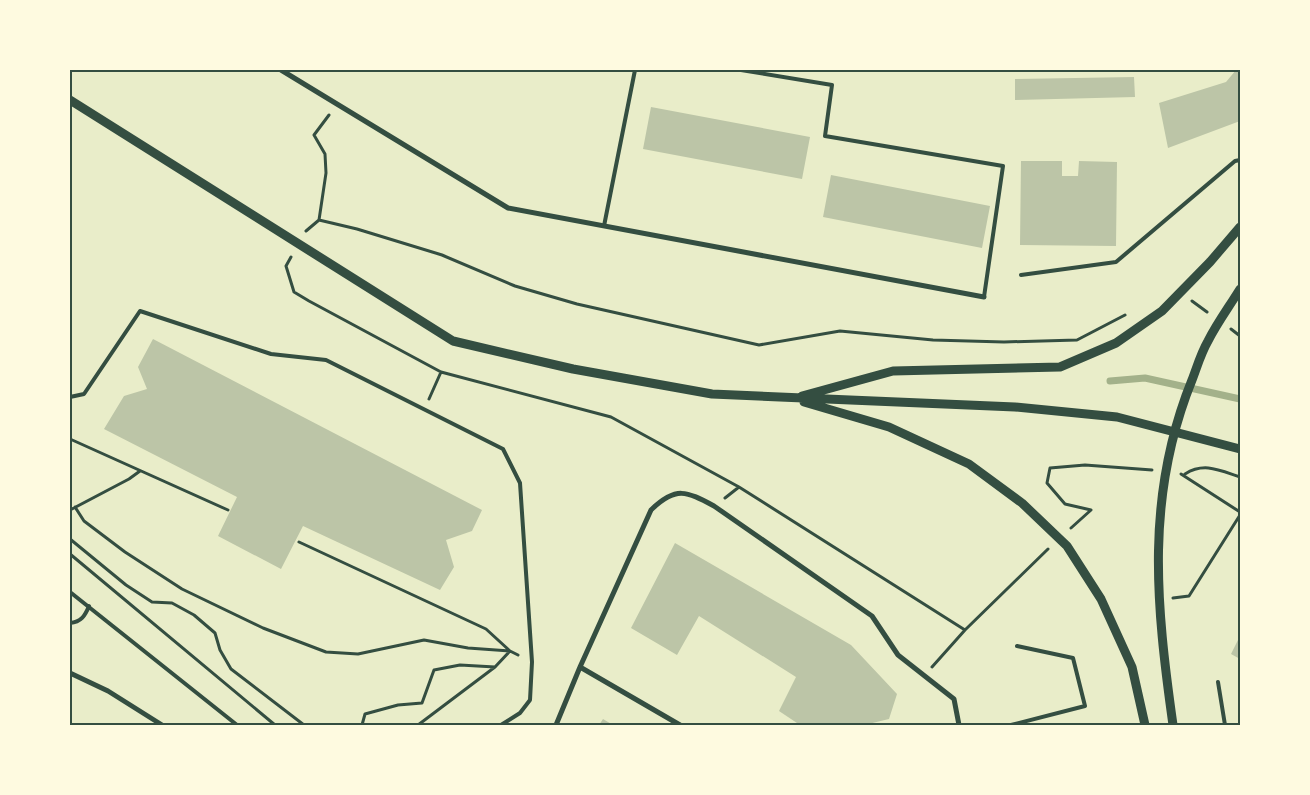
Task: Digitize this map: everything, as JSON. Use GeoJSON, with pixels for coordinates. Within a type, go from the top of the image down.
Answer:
{"type":"FeatureCollection","features":[{"type":"Feature","properties":{"kind":"street"},"geometry":{"type":"LineString","coordinates":[[281,70],[336,106],[508,208],[984,297]]}},
{"type":"Feature","properties":{"kind":"street"},"geometry":{"type":"LineString","coordinates":[[70,100],[453,341],[573,369],[712,394],[792,399],[1015,407],[1117,417],[1240,449]]}},
{"type":"Feature","properties":{"kind":"street"},"geometry":{"type":"LineString","coordinates":[[792,399],[893,371],[1060,367],[1116,343],[1162,311],[1210,262],[1240,227]]}},
{"type":"Feature","properties":{"kind":"street"},"geometry":{"type":"LineString","coordinates":[[1173,725],[1158,599],[1158,523],[1169,449],[1185,396],[1207,342],[1240,290]]}},
{"type":"Feature","properties":{"kind":"street"},"geometry":{"type":"LineString","coordinates":[[792,399],[889,427],[969,464],[1022,503],[1067,546],[1101,599],[1132,667],[1145,725]]}},
{"type":"Feature","properties":{"kind":"street"},"geometry":{"type":"LineString","coordinates":[[556,725],[651,510],[665,497],[688,492],[714,506],[872,616],[898,655],[954,699],[958,725]]}},
{"type":"Feature","properties":{"kind":"street"},"geometry":{"type":"LineString","coordinates":[[580,667],[680,725]]}},
{"type":"Feature","properties":{"kind":"street"},"geometry":{"type":"LineString","coordinates":[[70,673],[108,691],[162,725]]}},
{"type":"Feature","properties":{"kind":"street"},"geometry":{"type":"LineString","coordinates":[[1170,709],[1178,725]]}},
{"type":"Feature","properties":{"kind":"lane"},"geometry":{"type":"LineString","coordinates":[[604,226],[635,70]]}},
{"type":"Feature","properties":{"kind":"lane"},"geometry":{"type":"LineString","coordinates":[[741,70],[832,85],[825,136],[1003,166],[984,297]]}},
{"type":"Feature","properties":{"kind":"lane"},"geometry":{"type":"LineString","coordinates":[[1021,275],[1116,262],[1235,162],[1240,160]]}},
{"type":"Feature","properties":{"kind":"lane"},"geometry":{"type":"LineString","coordinates":[[70,397],[84,394],[140,311],[271,354],[326,360],[503,449],[520,483],[532,662],[530,700],[520,713],[501,725]]}},
{"type":"Feature","properties":{"kind":"lane"},"geometry":{"type":"LineString","coordinates":[[70,592],[237,725]]}},
{"type":"Feature","properties":{"kind":"lane"},"geometry":{"type":"LineString","coordinates":[[70,623],[80,620],[86,615],[89,606]]}},
{"type":"Feature","properties":{"kind":"lane"},"geometry":{"type":"LineString","coordinates":[[1011,725],[1085,706],[1074,658],[1017,646]]}},
{"type":"Feature","properties":{"kind":"lane"},"geometry":{"type":"LineString","coordinates":[[1218,682],[1225,725]]}},
{"type":"Feature","properties":{"kind":"path"},"geometry":{"type":"LineString","coordinates":[[319,220],[326,173],[325,154],[314,135],[336,106]]}},
{"type":"Feature","properties":{"kind":"path"},"geometry":{"type":"LineString","coordinates":[[424,409],[441,372]]}},
{"type":"Feature","properties":{"kind":"path"},"geometry":{"type":"LineString","coordinates":[[70,439],[228,510]]}},
{"type":"Feature","properties":{"kind":"path"},"geometry":{"type":"LineString","coordinates":[[1092,510],[1065,504],[1047,483],[1050,468],[1085,465],[1156,471]]}},
{"type":"Feature","properties":{"kind":"path"},"geometry":{"type":"LineString","coordinates":[[1184,474],[1196,467],[1216,469],[1240,477]]}},
{"type":"Feature","properties":{"kind":"path"},"geometry":{"type":"LineString","coordinates":[[70,510],[129,479],[140,471]]}},
{"type":"Feature","properties":{"kind":"path"},"geometry":{"type":"LineString","coordinates":[[1175,473],[1184,474],[1240,512]]}},
{"type":"Feature","properties":{"kind":"path"},"geometry":{"type":"LineString","coordinates":[[75,507],[84,521],[125,552],[182,588],[263,628],[326,652],[358,654],[424,640],[468,648],[510,651]]}},
{"type":"Feature","properties":{"kind":"path"},"geometry":{"type":"LineString","coordinates":[[1158,599],[1189,596],[1240,515]]}},
{"type":"Feature","properties":{"kind":"path"},"geometry":{"type":"LineString","coordinates":[[70,539],[126,585],[152,602],[172,603],[194,615],[215,633],[220,650],[231,669],[304,725]]}},
{"type":"Feature","properties":{"kind":"path"},"geometry":{"type":"LineString","coordinates":[[299,542],[486,629],[510,651],[532,662]]}},
{"type":"Feature","properties":{"kind":"path"},"geometry":{"type":"LineString","coordinates":[[70,554],[275,725]]}},
{"type":"Feature","properties":{"kind":"path"},"geometry":{"type":"LineString","coordinates":[[924,676],[965,630]]}},
{"type":"Feature","properties":{"kind":"path"},"geometry":{"type":"LineString","coordinates":[[418,725],[495,668],[510,651]]}},
{"type":"Feature","properties":{"kind":"path"},"geometry":{"type":"LineString","coordinates":[[362,725],[365,714],[398,705],[422,703],[434,670],[460,665],[495,668]]}},
{"type":"Feature","properties":{"kind":"building"},"geometry":{"type":"Polygon","coordinates":[[[1236,70],[1240,70],[1240,121],[1168,148],[1159,103],[1226,82],[1236,70]]]}},
{"type":"Feature","properties":{"kind":"building"},"geometry":{"type":"Polygon","coordinates":[[[1134,77],[1135,97],[1015,100],[1015,79],[1134,77]]]}},
{"type":"Feature","properties":{"kind":"building"},"geometry":{"type":"Polygon","coordinates":[[[651,107],[810,137],[802,179],[643,149],[651,107]]]}},
{"type":"Feature","properties":{"kind":"building"},"geometry":{"type":"Polygon","coordinates":[[[1021,161],[1062,161],[1062,176],[1078,176],[1079,161],[1117,162],[1116,246],[1020,245],[1021,161]]]}},
{"type":"Feature","properties":{"kind":"building"},"geometry":{"type":"Polygon","coordinates":[[[831,175],[990,206],[982,248],[823,217],[831,175]]]}},
{"type":"Feature","properties":{"kind":"building"},"geometry":{"type":"Polygon","coordinates":[[[153,339],[482,510],[472,531],[446,540],[454,567],[440,590],[303,526],[281,569],[218,536],[237,497],[104,429],[124,396],[147,389],[138,367],[153,339]]]}},
{"type":"Feature","properties":{"kind":"building"},"geometry":{"type":"Polygon","coordinates":[[[675,543],[851,645],[897,694],[889,719],[864,725],[800,725],[779,711],[796,677],[699,616],[677,655],[631,628],[675,543]]]}},
{"type":"Feature","properties":{"kind":"building"},"geometry":{"type":"Polygon","coordinates":[[[1240,636],[1240,659],[1231,654],[1240,636]]]}},
{"type":"Feature","properties":{"kind":"building"},"geometry":{"type":"Polygon","coordinates":[[[603,719],[613,725],[599,725],[603,719]]]}},
{"type":"Feature","properties":{"kind":"waterway"},"geometry":{"type":"LineString","coordinates":[[1110,381],[1145,378],[1240,399]]}}]}
